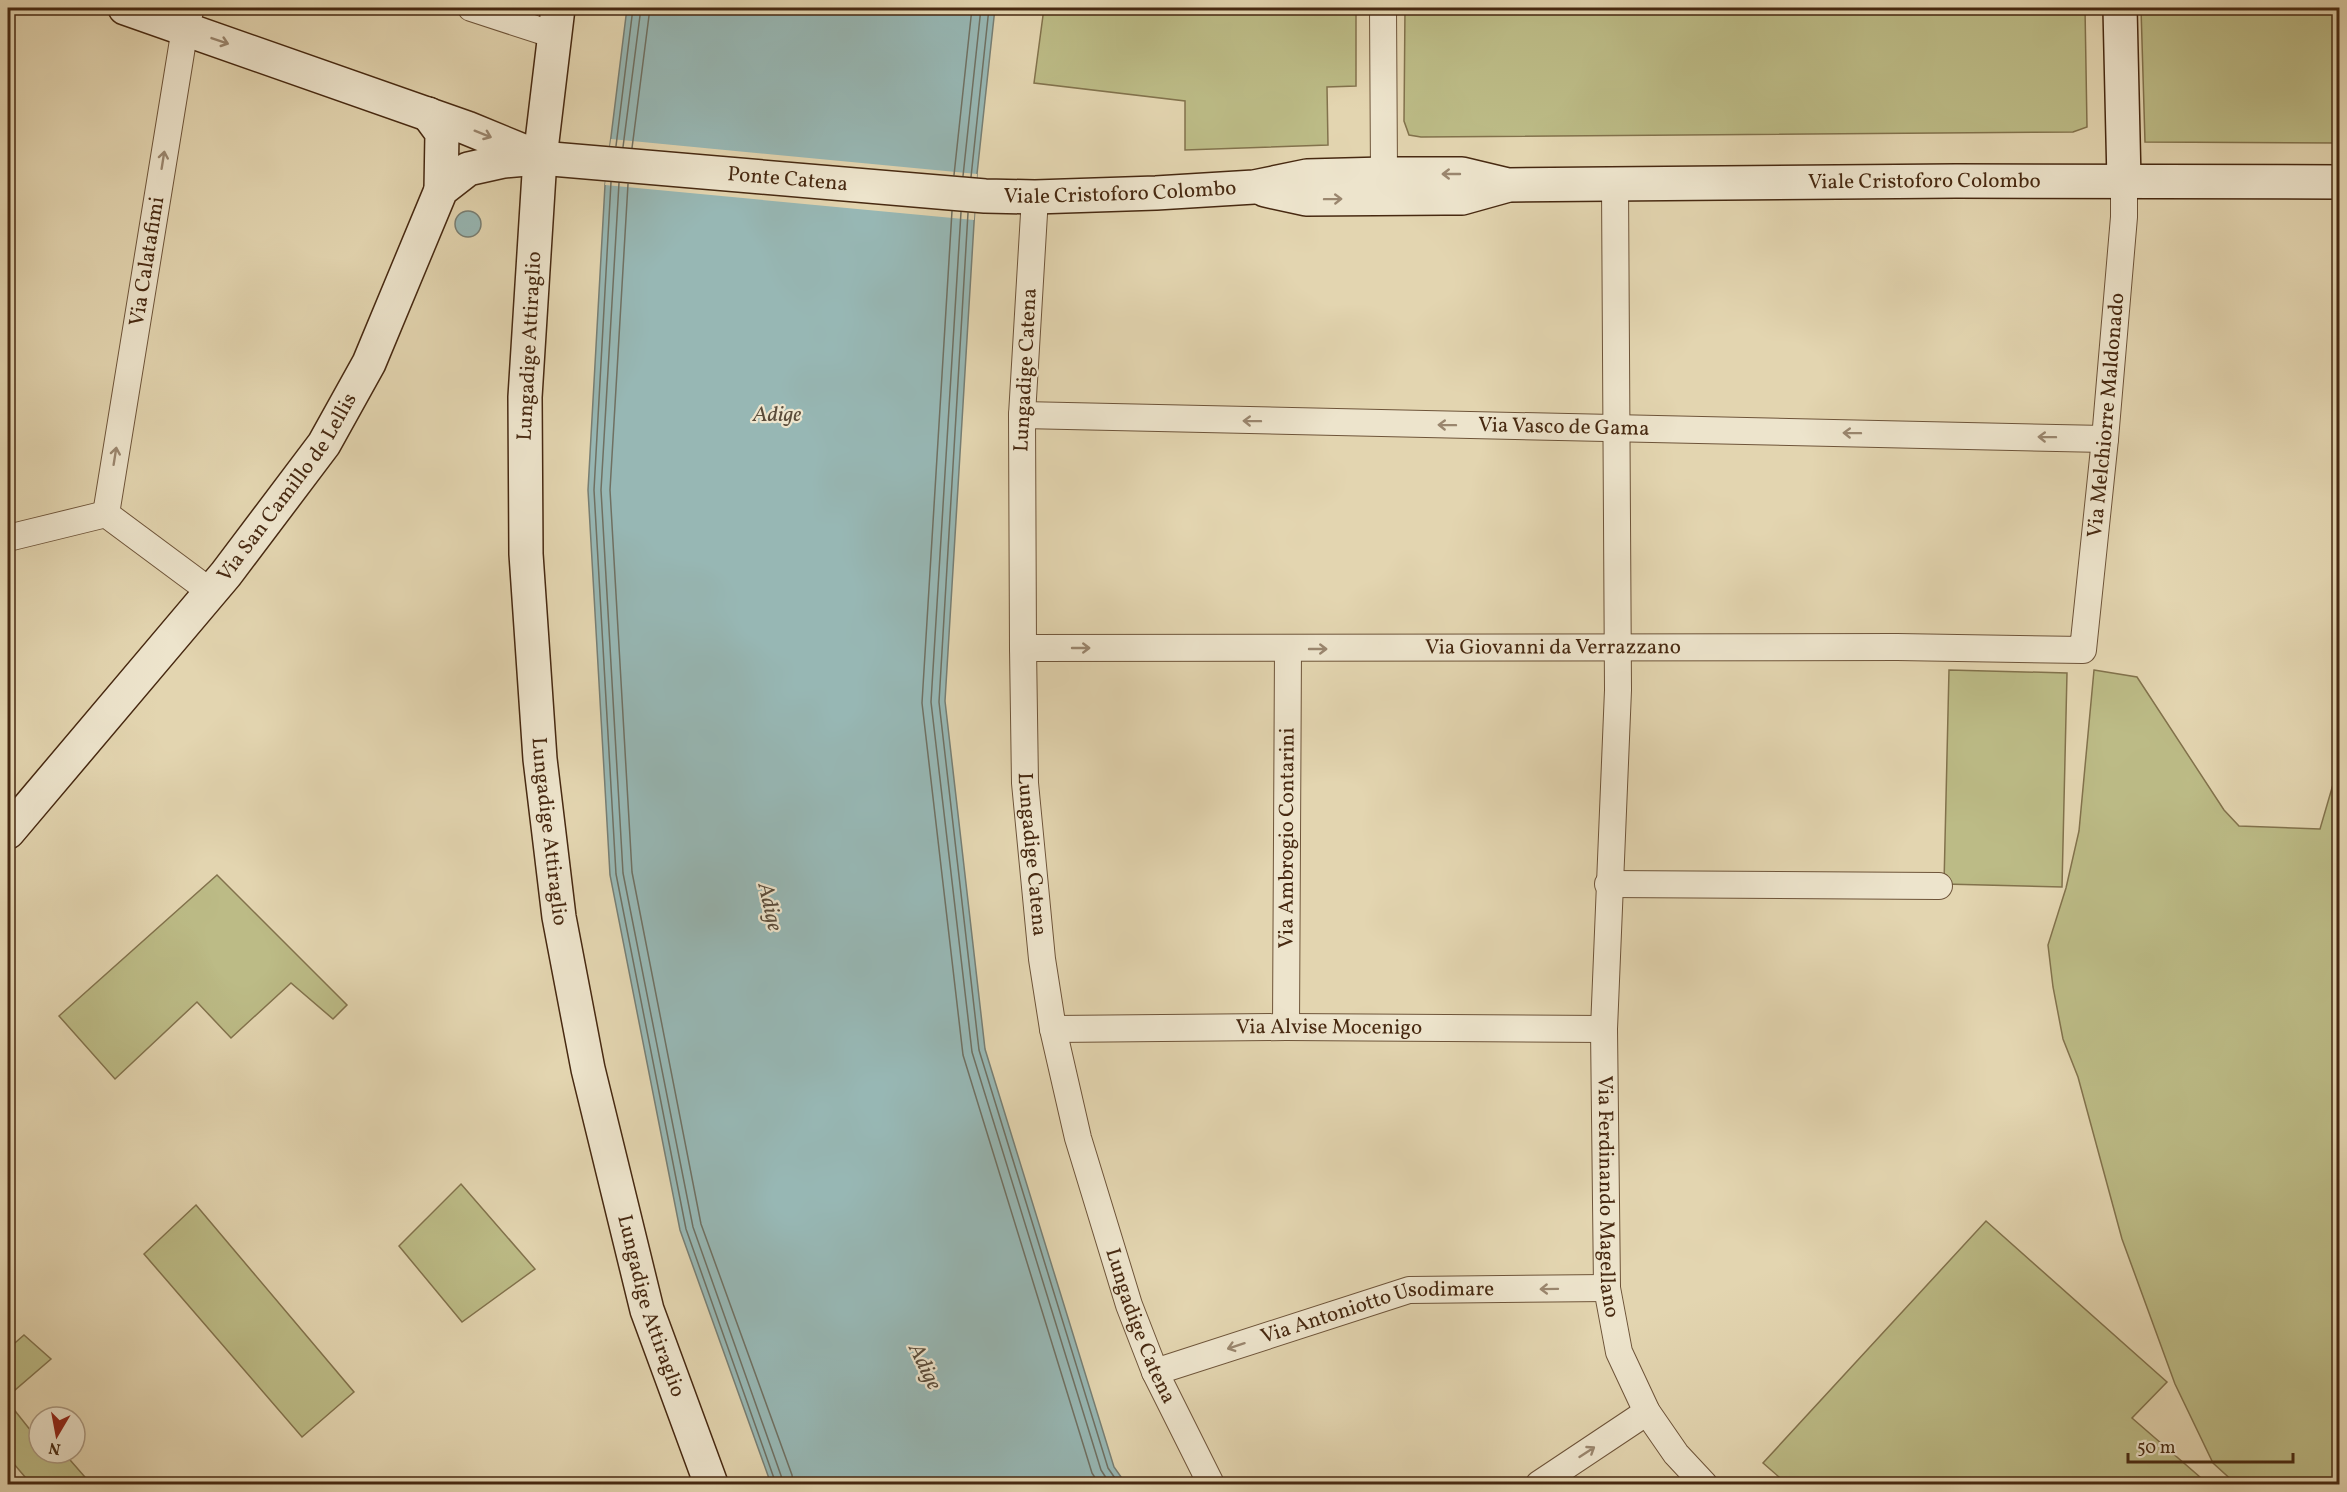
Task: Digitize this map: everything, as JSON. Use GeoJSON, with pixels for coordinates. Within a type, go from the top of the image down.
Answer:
{"type":"FeatureCollection","features":[{"type":"Feature","properties":{"kind":"street"},"geometry":{"type":"LineString","coordinates":[[125,8],[188,18],[540,158]]}},
{"type":"Feature","properties":{"kind":"street"},"geometry":{"type":"LineString","coordinates":[[471,8],[556,21]]}},
{"type":"Feature","properties":{"kind":"street"},"geometry":{"type":"LineString","coordinates":[[1383,8],[1384,174]]}},
{"type":"Feature","properties":{"kind":"street"},"geometry":{"type":"LineString","coordinates":[[2120,8],[2124,181]]}},
{"type":"Feature","properties":{"kind":"street","name":"Via Calatafimi"},"geometry":{"type":"LineString","coordinates":[[106,514],[188,18]]}},
{"type":"Feature","properties":{"kind":"street","name":"Lungadige Attiraglio"},"geometry":{"type":"LineString","coordinates":[[556,21],[540,158],[525,397],[526,554],[540,759],[559,917],[588,1069],[644,1299],[711,1485]]}},
{"type":"Feature","properties":{"kind":"street"},"geometry":{"type":"LineString","coordinates":[[428,114],[442,133],[441,190]]}},
{"type":"Feature","properties":{"kind":"street","name":"Ponte Catena"},"geometry":{"type":"LineString","coordinates":[[540,158],[985,196]]}},
{"type":"Feature","properties":{"kind":"street","name":"Via San Camillo de Lellis"},"geometry":{"type":"LineString","coordinates":[[8,831],[249,546],[324,444],[369,363],[441,190],[468,169],[504,161],[540,158]]}},
{"type":"Feature","properties":{"kind":"street","name":"Viale Cristoforo Colombo"},"geometry":{"type":"LineString","coordinates":[[985,196],[1035,197],[1254,188],[1307,176],[1384,174],[1462,174],[1508,185],[2340,182]]}},
{"type":"Feature","properties":{"kind":"street","name":"Via Melchiorre Maldonado"},"geometry":{"type":"LineString","coordinates":[[2083,650],[2105,439],[2124,217],[2124,181]]}},
{"type":"Feature","properties":{"kind":"street","name":"Viale Cristoforo Colombo"},"geometry":{"type":"LineString","coordinates":[[1254,188],[1306,199],[1462,198],[1508,185]]}},
{"type":"Feature","properties":{"kind":"street","name":"Via Ferdinando Magellano"},"geometry":{"type":"LineString","coordinates":[[1615,185],[1618,648],[1614,809],[1608,884],[1604,1029],[1607,1288],[1619,1352],[1647,1412],[1676,1454],[1704,1485]]}},
{"type":"Feature","properties":{"kind":"street","name":"Lungadige Catena"},"geometry":{"type":"LineString","coordinates":[[1035,197],[1022,415],[1023,648],[1025,783],[1042,959],[1053,1029],[1078,1138],[1129,1305],[1155,1372],[1210,1485]]}},
{"type":"Feature","properties":{"kind":"street","name":"Via Vasco de Gama"},"geometry":{"type":"LineString","coordinates":[[1022,415],[2105,439]]}},
{"type":"Feature","properties":{"kind":"street"},"geometry":{"type":"LineString","coordinates":[[8,538],[106,514],[211,592]]}},
{"type":"Feature","properties":{"kind":"street","name":"Via Giovanni da Verrazzano"},"geometry":{"type":"LineString","coordinates":[[1023,648],[1897,647],[2083,650]]}},
{"type":"Feature","properties":{"kind":"street","name":"Via Ambrogio Contarini"},"geometry":{"type":"LineString","coordinates":[[1286,1027],[1288,649]]}},
{"type":"Feature","properties":{"kind":"street"},"geometry":{"type":"LineString","coordinates":[[1608,884],[1939,886]]}},
{"type":"Feature","properties":{"kind":"street","name":"Via Alvise Mocenigo"},"geometry":{"type":"LineString","coordinates":[[1053,1029],[1286,1027],[1604,1029]]}},
{"type":"Feature","properties":{"kind":"street","name":"Via Antoniotto Usodimare"},"geometry":{"type":"LineString","coordinates":[[1155,1372],[1409,1290],[1607,1288]]}},
{"type":"Feature","properties":{"kind":"street"},"geometry":{"type":"LineString","coordinates":[[1539,1485],[1647,1412]]}},
{"type":"Feature","properties":{"kind":"shaded area"},"geometry":{"type":"Polygon","coordinates":[[[1044,8],[1356,8],[1356,86],[1327,87],[1328,145],[1185,150],[1185,101],[1034,83],[1044,8]]]}},
{"type":"Feature","properties":{"kind":"shaded area"},"geometry":{"type":"Polygon","coordinates":[[[1405,8],[2085,8],[2087,127],[2073,132],[1421,137],[1409,135],[1404,121],[1405,8]]]}},
{"type":"Feature","properties":{"kind":"shaded area"},"geometry":{"type":"Polygon","coordinates":[[[2141,8],[2339,8],[2339,143],[2145,142],[2141,8]]]}},
{"type":"Feature","properties":{"kind":"shaded area"},"geometry":{"type":"Polygon","coordinates":[[[1949,670],[2067,673],[2062,887],[1944,884],[1949,670]]]}},
{"type":"Feature","properties":{"kind":"shaded area"},"geometry":{"type":"Polygon","coordinates":[[[2094,670],[2137,677],[2224,810],[2239,826],[2320,829],[2339,764],[2339,1484],[2236,1484],[2213,1463],[2175,1384],[2122,1239],[2078,1077],[2063,1039],[2048,945],[2066,888],[2079,831],[2094,670]]]}},
{"type":"Feature","properties":{"kind":"shaded area"},"geometry":{"type":"Polygon","coordinates":[[[217,875],[347,1005],[333,1019],[291,983],[231,1038],[197,1002],[115,1079],[59,1016],[217,875]]]}},
{"type":"Feature","properties":{"kind":"shaded area"},"geometry":{"type":"Polygon","coordinates":[[[461,1184],[535,1269],[462,1322],[399,1246],[461,1184]]]}},
{"type":"Feature","properties":{"kind":"shaded area"},"geometry":{"type":"Polygon","coordinates":[[[196,1205],[354,1392],[302,1437],[144,1254],[196,1205]]]}},
{"type":"Feature","properties":{"kind":"shaded area"},"geometry":{"type":"Polygon","coordinates":[[[1986,1221],[2167,1382],[2132,1418],[2208,1484],[1787,1484],[1763,1463],[1986,1221]]]}},
{"type":"Feature","properties":{"kind":"shaded area"},"geometry":{"type":"Polygon","coordinates":[[[24,1335],[51,1359],[8,1396],[8,1349],[24,1335]]]}},
{"type":"Feature","properties":{"kind":"shaded area"},"geometry":{"type":"Polygon","coordinates":[[[8,1402],[27,1426],[27,1465],[74,1465],[91,1484],[31,1484],[8,1457],[8,1402]]]}},
{"type":"Feature","properties":{"kind":"water","name":"Adige"},"geometry":{"type":"Polygon","coordinates":[[[627,8],[995,8],[977,174],[945,701],[985,1049],[1114,1467],[1126,1484],[771,1484],[680,1230],[610,875],[588,490],[605,185],[627,8]]]}},
{"type":"Feature","properties":{"kind":"water"},"geometry":{"type":"Polygon","coordinates":[[[468,211],[477,215],[481,224],[477,233],[468,237],[459,233],[455,224],[459,215],[468,211]]]}},
{"type":"Feature","properties":{"kind":"pier"},"geometry":{"type":"Polygon","coordinates":[[[611,139],[977,174],[974,220],[605,185],[611,139]]]}}]}
